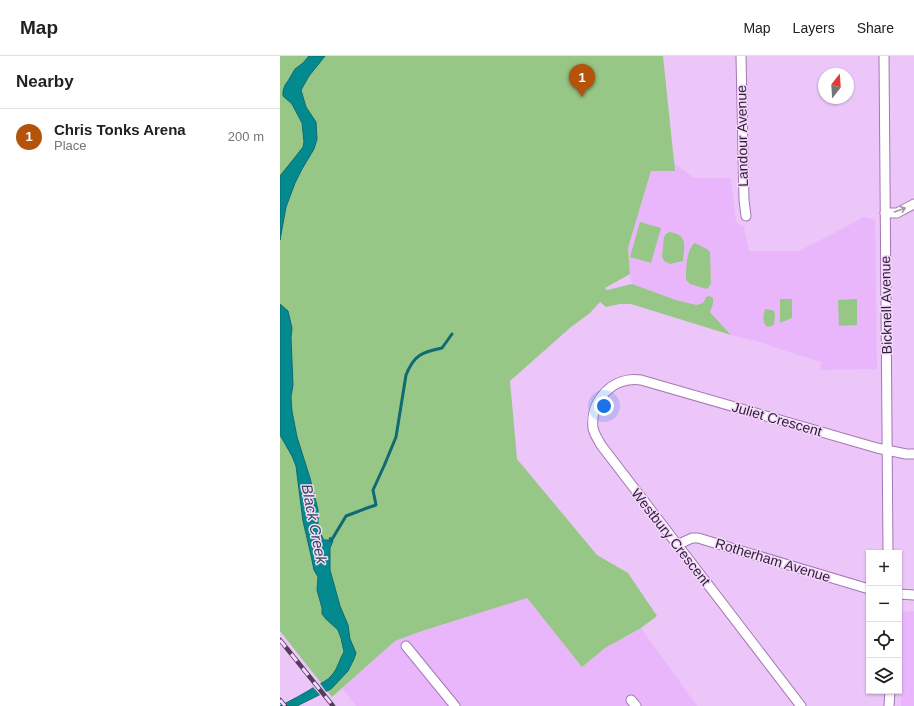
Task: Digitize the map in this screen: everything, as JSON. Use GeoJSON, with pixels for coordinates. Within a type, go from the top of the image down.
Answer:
{"type":"FeatureCollection","features":[{"type":"Feature","properties":{"kind":"street","name":"Landour Avenue"},"geometry":{"type":"LineString","coordinates":[[741,56],[743,193],[746,216]]}},
{"type":"Feature","properties":{"kind":"street","name":"Bicknell Avenue"},"geometry":{"type":"LineString","coordinates":[[884,56],[888,550]]}},
{"type":"Feature","properties":{"kind":"street"},"geometry":{"type":"LineString","coordinates":[[886,213],[897,213],[914,204]]}},
{"type":"Feature","properties":{"kind":"street","name":"Westbury Crescent"},"geometry":{"type":"LineString","coordinates":[[641,380],[630,379],[620,382],[611,386],[603,393],[594,413],[593,428],[595,435],[608,455],[801,706]]}},
{"type":"Feature","properties":{"kind":"street","name":"Juliet Crescent"},"geometry":{"type":"LineString","coordinates":[[641,380],[877,448],[906,454],[914,454]]}},
{"type":"Feature","properties":{"kind":"street","name":"Rotherham Avenue"},"geometry":{"type":"LineString","coordinates":[[677,545],[692,538],[698,538],[866,589]]}},
{"type":"Feature","properties":{"kind":"street"},"geometry":{"type":"LineString","coordinates":[[902,594],[914,596]]}},
{"type":"Feature","properties":{"kind":"street"},"geometry":{"type":"LineString","coordinates":[[406,646],[455,706]]}},
{"type":"Feature","properties":{"kind":"street"},"geometry":{"type":"LineString","coordinates":[[889,706],[890,694]]}},
{"type":"Feature","properties":{"kind":"shaded area"},"geometry":{"type":"Polygon","coordinates":[[[280,56],[663,56],[675,171],[651,171],[628,248],[630,274],[605,288],[607,290],[632,284],[676,300],[697,305],[703,303],[706,297],[709,296],[713,298],[713,304],[710,312],[731,335],[631,304],[620,304],[606,307],[600,302],[590,313],[571,327],[510,381],[517,459],[597,555],[628,573],[657,616],[641,628],[605,648],[582,667],[527,598],[395,641],[332,697],[280,631],[280,56]]]}},
{"type":"Feature","properties":{"kind":"shaded area"},"geometry":{"type":"Polygon","coordinates":[[[673,162],[694,178],[731,178],[736,222],[744,227],[749,251],[798,251],[864,217],[875,220],[877,369],[820,370],[821,362],[760,342],[731,335],[710,311],[713,304],[706,297],[703,303],[697,305],[676,300],[632,284],[628,248],[653,166],[673,162]]]}},
{"type":"Feature","properties":{"kind":"shaded area"},"geometry":{"type":"Polygon","coordinates":[[[640,222],[661,228],[651,263],[630,257],[640,222]]]}},
{"type":"Feature","properties":{"kind":"shaded area"},"geometry":{"type":"Polygon","coordinates":[[[669,232],[680,235],[684,242],[683,261],[670,264],[664,261],[662,256],[664,237],[669,232]]]}},
{"type":"Feature","properties":{"kind":"shaded area"},"geometry":{"type":"Polygon","coordinates":[[[695,243],[710,252],[711,283],[707,289],[690,284],[686,280],[688,255],[695,243]]]}},
{"type":"Feature","properties":{"kind":"shaded area"},"geometry":{"type":"Polygon","coordinates":[[[780,299],[792,299],[792,318],[780,323],[780,299]]]}},
{"type":"Feature","properties":{"kind":"shaded area"},"geometry":{"type":"Polygon","coordinates":[[[857,299],[857,325],[839,326],[838,300],[857,299]]]}},
{"type":"Feature","properties":{"kind":"shaded area"},"geometry":{"type":"Polygon","coordinates":[[[765,309],[774,311],[774,325],[768,327],[766,326],[763,317],[765,309]]]}},
{"type":"Feature","properties":{"kind":"shaded area"},"geometry":{"type":"Polygon","coordinates":[[[527,598],[582,667],[605,648],[641,628],[697,706],[356,706],[342,688],[395,641],[527,598]]]}},
{"type":"Feature","properties":{"kind":"shaded area"},"geometry":{"type":"Polygon","coordinates":[[[914,611],[914,706],[901,706],[902,612],[914,611]]]}},
{"type":"Feature","properties":{"kind":"water"},"geometry":{"type":"Polygon","coordinates":[[[309,56],[325,56],[309,76],[301,90],[306,107],[316,122],[317,139],[314,149],[295,183],[286,207],[280,240],[280,176],[303,147],[304,142],[302,123],[292,104],[283,96],[283,91],[295,69],[309,56]]]}},
{"type":"Feature","properties":{"kind":"water","name":"Black Creek"},"geometry":{"type":"Polygon","coordinates":[[[280,304],[288,311],[292,328],[293,385],[291,397],[297,437],[318,510],[318,529],[324,540],[329,540],[330,537],[333,541],[330,548],[330,570],[340,606],[348,625],[350,639],[356,653],[348,671],[331,689],[297,706],[280,706],[323,683],[329,678],[336,670],[344,652],[338,630],[322,614],[322,608],[317,590],[318,577],[314,570],[303,521],[296,466],[280,435],[280,304]]]}},
{"type":"Feature","properties":{"kind":"pier"},"geometry":{"type":"Polygon","coordinates":[[[319,682],[327,693],[321,696],[312,686],[319,682]]]}},
{"type":"Feature","properties":{"kind":"waterway","name":"Black Creek"},"geometry":{"type":"LineString","coordinates":[[331,541],[346,516],[376,505],[373,490],[396,437],[406,375],[409,368],[412,363],[424,353],[442,348],[452,334]]}},
{"type":"Feature","properties":{"kind":"railway"},"geometry":{"type":"LineString","coordinates":[[280,640],[333,706]]}},
{"type":"Feature","properties":{"kind":"railway"},"geometry":{"type":"LineString","coordinates":[[280,700],[285,706]]}},
{"type":"Feature","properties":{"kind":"place","name":"Chris Tonks Arena"},"geometry":{"type":"Point","coordinates":[582,97]}}]}
